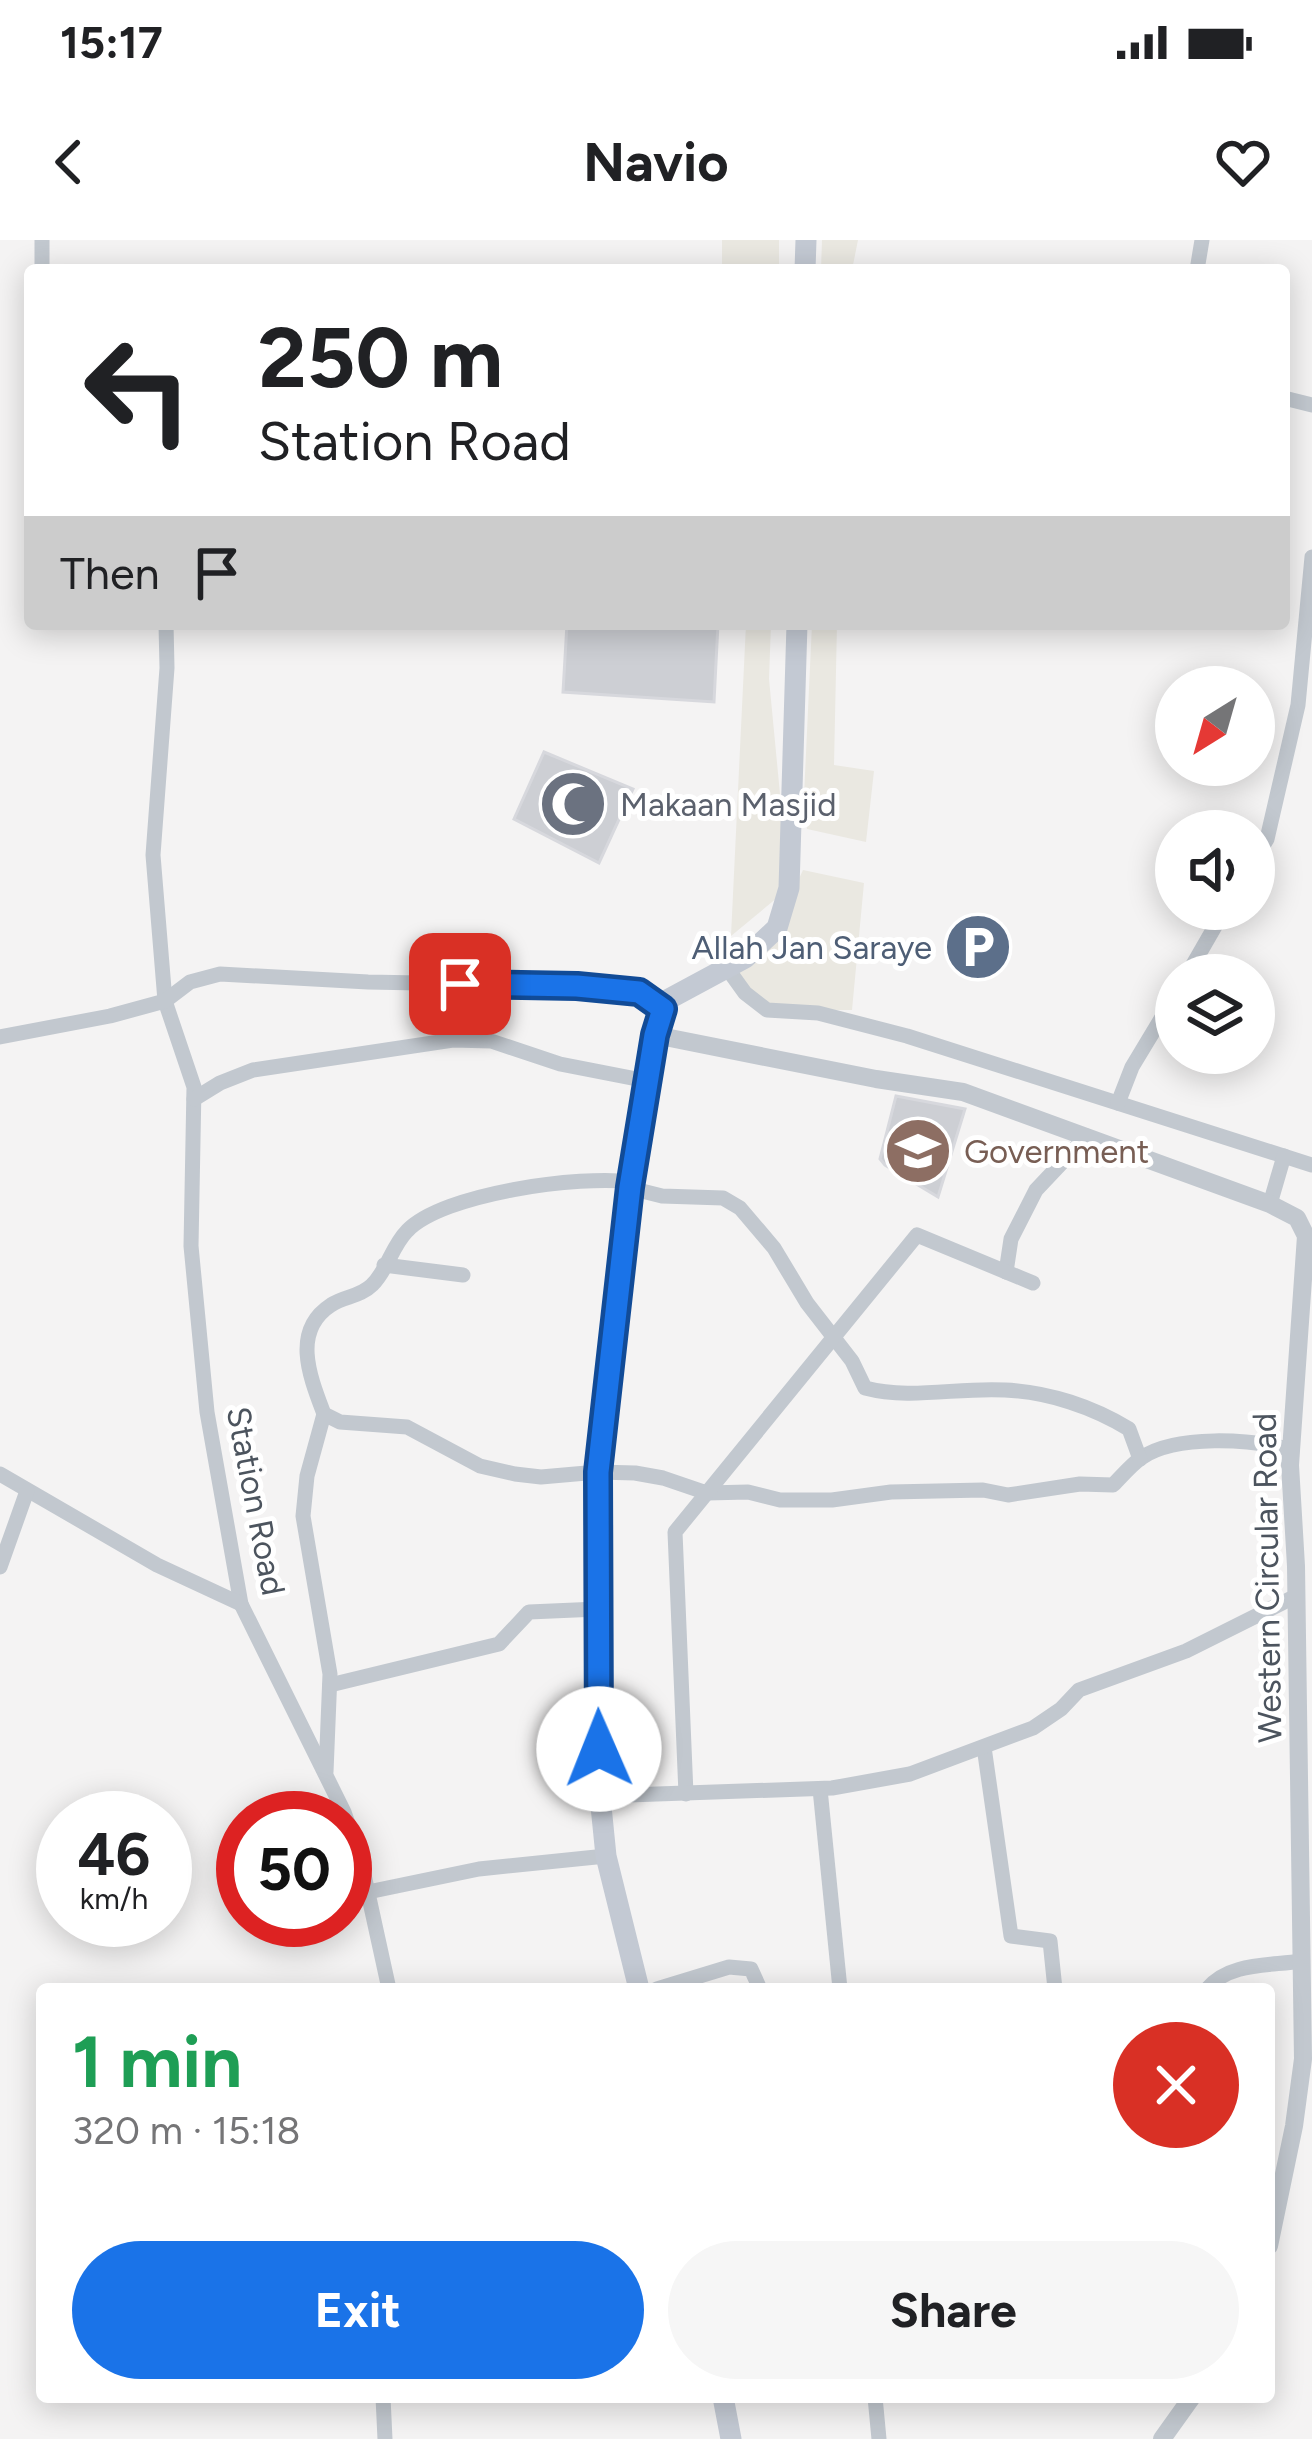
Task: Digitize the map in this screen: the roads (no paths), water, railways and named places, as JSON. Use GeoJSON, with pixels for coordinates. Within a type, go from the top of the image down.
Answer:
{"type":"FeatureCollection","features":[{"type":"Feature","properties":{"kind":"main road"},"geometry":{"type":"LineString","coordinates":[[638,1983],[606,1856],[600,1796],[598,1609],[598,1472],[630,1185],[655,1035],[667,1000],[745,958],[776,928],[789,887],[796,630]]}},
{"type":"Feature","properties":{"kind":"main road"},"geometry":{"type":"LineString","coordinates":[[724,2403],[730,2439]]}},
{"type":"Feature","properties":{"kind":"street"},"geometry":{"type":"LineString","coordinates":[[1274,810],[1298,706],[1312,557]]}},
{"type":"Feature","properties":{"kind":"street","name":"Station Road"},"geometry":{"type":"LineString","coordinates":[[166,630],[153,855],[165,1001],[194,1087],[191,1246],[205,1394],[242,1604],[334,1791]]}},
{"type":"Feature","properties":{"kind":"street"},"geometry":{"type":"LineString","coordinates":[[727,968],[745,993],[766,1010],[818,1013],[884,1030],[1312,1165]]}},
{"type":"Feature","properties":{"kind":"street"},"geometry":{"type":"LineString","coordinates":[[0,1037],[165,1001],[190,982],[220,974],[577,986],[639,992],[663,1009]]}},
{"type":"Feature","properties":{"kind":"street"},"geometry":{"type":"LineString","coordinates":[[1118,1103],[1155,1029]]}},
{"type":"Feature","properties":{"kind":"street","name":"Western Circular Road"},"geometry":{"type":"LineString","coordinates":[[655,1035],[963,1092],[1297,1218],[1306,1236],[1291,1450],[1306,1867],[1303,2059],[1275,2217]]}},
{"type":"Feature","properties":{"kind":"street"},"geometry":{"type":"LineString","coordinates":[[194,1099],[253,1070],[453,1040],[491,1041],[560,1064],[647,1081]]}},
{"type":"Feature","properties":{"kind":"street"},"geometry":{"type":"LineString","coordinates":[[1006,1272],[1011,1239],[1036,1190],[1087,1136]]}},
{"type":"Feature","properties":{"kind":"street"},"geometry":{"type":"LineString","coordinates":[[1270,1204],[1284,1156]]}},
{"type":"Feature","properties":{"kind":"street"},"geometry":{"type":"LineString","coordinates":[[326,1775],[330,1684],[303,1516],[307,1476],[324,1414],[305,1348],[311,1322],[333,1304],[371,1287],[407,1230],[440,1209],[580,1180],[630,1185],[662,1196],[723,1198],[740,1208],[775,1248],[865,1388],[888,1394],[1006,1390],[1054,1398],[1090,1408],[1130,1429],[1140,1459]]}},
{"type":"Feature","properties":{"kind":"street"},"geometry":{"type":"LineString","coordinates":[[686,1795],[675,1532],[917,1235],[1033,1282]]}},
{"type":"Feature","properties":{"kind":"street"},"geometry":{"type":"LineString","coordinates":[[384,1265],[463,1275]]}},
{"type":"Feature","properties":{"kind":"street"},"geometry":{"type":"LineString","coordinates":[[324,1414],[340,1422],[407,1427],[480,1466],[515,1474],[541,1477],[598,1472],[663,1478],[707,1493],[748,1492],[780,1500],[891,1492],[983,1490],[1008,1495],[1113,1484],[1140,1459],[1196,1442],[1257,1441],[1291,1450]]}},
{"type":"Feature","properties":{"kind":"street"},"geometry":{"type":"LineString","coordinates":[[0,1474],[157,1565],[242,1604]]}},
{"type":"Feature","properties":{"kind":"street"},"geometry":{"type":"LineString","coordinates":[[0,1567],[26,1491]]}},
{"type":"Feature","properties":{"kind":"street"},"geometry":{"type":"LineString","coordinates":[[600,1796],[820,1789],[910,1774],[1033,1728],[1078,1690],[1186,1651],[1296,1596]]}},
{"type":"Feature","properties":{"kind":"street"},"geometry":{"type":"LineString","coordinates":[[330,1684],[499,1644],[529,1612],[598,1609]]}},
{"type":"Feature","properties":{"kind":"street"},"geometry":{"type":"LineString","coordinates":[[984,1748],[1011,1936],[1050,1941],[1054,1983]]}},
{"type":"Feature","properties":{"kind":"street"},"geometry":{"type":"LineString","coordinates":[[820,1789],[839,1983]]}},
{"type":"Feature","properties":{"kind":"street"},"geometry":{"type":"LineString","coordinates":[[372,1891],[479,1869],[606,1856]]}},
{"type":"Feature","properties":{"kind":"street","name":"Station Road"},"geometry":{"type":"LineString","coordinates":[[372,1910],[388,1983]]}},
{"type":"Feature","properties":{"kind":"street"},"geometry":{"type":"LineString","coordinates":[[1212,1983],[1244,1967],[1301,1961]]}},
{"type":"Feature","properties":{"kind":"street"},"geometry":{"type":"LineString","coordinates":[[677,1983],[729,1967],[751,1969],[757,1983]]}},
{"type":"Feature","properties":{"kind":"street"},"geometry":{"type":"LineString","coordinates":[[382,2403],[385,2439]]}},
{"type":"Feature","properties":{"kind":"street"},"geometry":{"type":"LineString","coordinates":[[875,2403],[879,2439]]}},
{"type":"Feature","properties":{"kind":"street"},"geometry":{"type":"LineString","coordinates":[[1162,2439],[1188,2403]]}},
{"type":"Feature","properties":{"kind":"place","name":"Makaan Masjid"},"geometry":{"type":"Point","coordinates":[573,804]}},
{"type":"Feature","properties":{"kind":"place","name":"Allah Jan Saraye"},"geometry":{"type":"Point","coordinates":[978,947]}},
{"type":"Feature","properties":{"kind":"place","name":"Government"},"geometry":{"type":"Point","coordinates":[918,1151]}}]}
